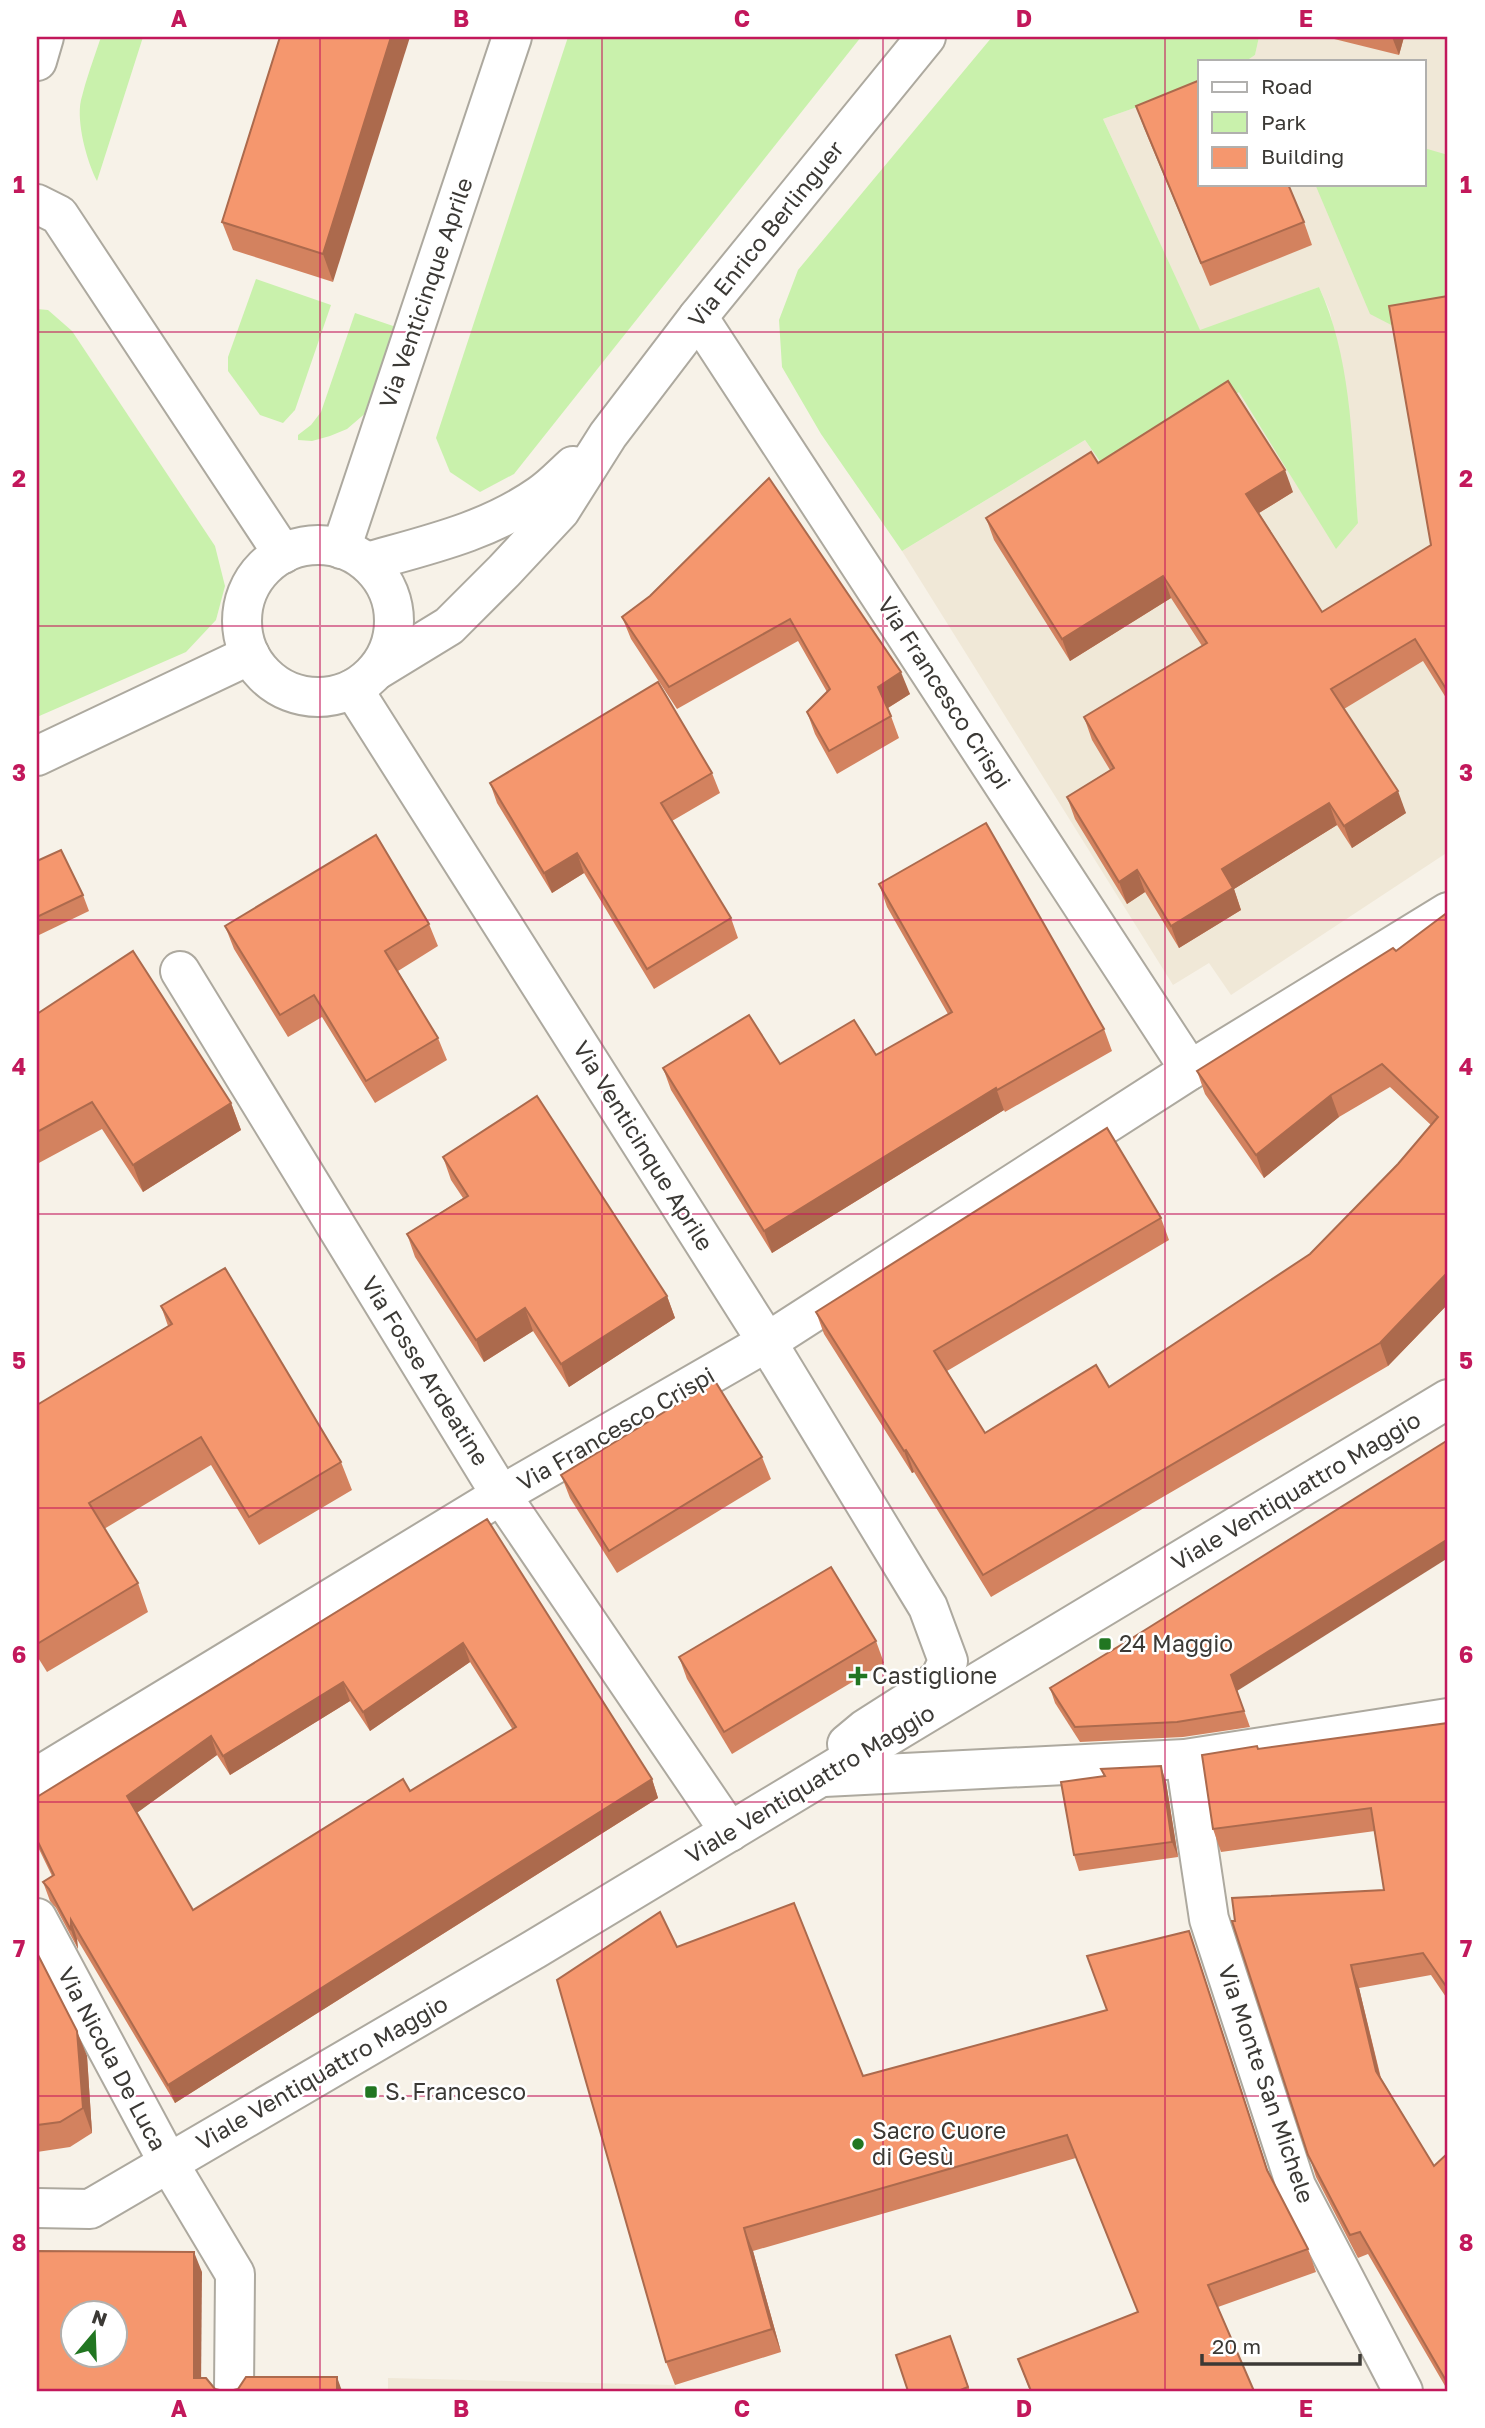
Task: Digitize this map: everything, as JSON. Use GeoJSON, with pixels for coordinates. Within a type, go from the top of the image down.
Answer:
{"type":"FeatureCollection","features":[{"type":"Feature","properties":{"kind":"street"},"geometry":{"type":"LineString","coordinates":[[37,61],[44,37]]}},
{"type":"Feature","properties":{"kind":"street","name":"Via Venticinque Aprile"},"geometry":{"type":"LineString","coordinates":[[354,556],[512,37]]}},
{"type":"Feature","properties":{"kind":"street","name":"Via Enrico Berlinguer"},"geometry":{"type":"LineString","coordinates":[[365,679],[449,626],[560,511],[608,435],[698,317],[926,37]]}},
{"type":"Feature","properties":{"kind":"street"},"geometry":{"type":"LineString","coordinates":[[37,204],[59,215],[283,554]]}},
{"type":"Feature","properties":{"kind":"street","name":"Via Francesco Crispi"},"geometry":{"type":"LineString","coordinates":[[698,317],[1189,1070]]}},
{"type":"Feature","properties":{"kind":"street","name":"Via Enrico Berlinguer"},"geometry":{"type":"LineString","coordinates":[[354,556],[463,535],[502,519],[542,494],[608,435]]}},
{"type":"Feature","properties":{"kind":"street"},"geometry":{"type":"LineString","coordinates":[[311,545],[354,556],[385,586],[394,615],[391,644],[365,679],[324,697],[294,694],[280,688],[268,679],[250,655],[244,641],[242,626],[245,598],[260,572],[283,554],[311,545]]}},
{"type":"Feature","properties":{"kind":"street"},"geometry":{"type":"LineString","coordinates":[[37,756],[250,655]]}},
{"type":"Feature","properties":{"kind":"street","name":"Via Venticinque Aprile"},"geometry":{"type":"LineString","coordinates":[[365,679],[928,1607],[948,1661],[940,1678],[865,1729],[841,1749],[824,1777]]}},
{"type":"Feature","properties":{"kind":"street","name":"Via Francesco Crispi"},"geometry":{"type":"LineString","coordinates":[[37,1777],[501,1495],[767,1342],[1189,1070],[1448,912]]}},
{"type":"Feature","properties":{"kind":"street","name":"Via Fosse Ardeatine"},"geometry":{"type":"LineString","coordinates":[[180,971],[501,1495],[730,1832]]}},
{"type":"Feature","properties":{"kind":"street","name":"Viale Ventiquattro Maggio"},"geometry":{"type":"LineString","coordinates":[[37,2208],[90,2209],[824,1777],[1448,1399]]}},
{"type":"Feature","properties":{"kind":"street"},"geometry":{"type":"LineString","coordinates":[[824,1777],[1185,1759],[1448,1718]]}},
{"type":"Feature","properties":{"kind":"street","name":"Via Monte San Michele"},"geometry":{"type":"LineString","coordinates":[[1185,1759],[1209,1919],[1296,2186],[1403,2391]]}},
{"type":"Feature","properties":{"kind":"street","name":"Via Nicola De Luca"},"geometry":{"type":"LineString","coordinates":[[37,1918],[168,2162],[235,2274],[234,2391]]}},
{"type":"Feature","properties":{"kind":"shaded area"},"geometry":{"type":"Polygon","coordinates":[[[1259,37],[1448,37],[1448,852],[1231,995],[1209,963],[1173,985],[902,551],[1085,440],[1109,474],[1239,391],[1336,548],[1358,522],[1348,402],[1330,312],[1319,287],[1200,331],[1103,119],[1198,86],[1198,186],[1426,186],[1426,60],[1248,60],[1255,55],[1259,37]]]}},
{"type":"Feature","properties":{"kind":"shaded area"},"geometry":{"type":"Polygon","coordinates":[[[388,2378],[675,2385],[677,2391],[388,2391],[388,2378]]]}},
{"type":"Feature","properties":{"kind":"green space"},"geometry":{"type":"Polygon","coordinates":[[[101,37],[143,37],[97,181],[83,142],[80,109],[85,84],[101,37]]]}},
{"type":"Feature","properties":{"kind":"green space"},"geometry":{"type":"Polygon","coordinates":[[[568,37],[861,37],[514,474],[480,492],[450,472],[436,438],[568,37]]]}},
{"type":"Feature","properties":{"kind":"green space"},"geometry":{"type":"Polygon","coordinates":[[[992,37],[1259,37],[1255,55],[1248,60],[1198,60],[1198,86],[1103,119],[1200,330],[1319,287],[1338,343],[1349,403],[1358,523],[1336,549],[1239,392],[1109,474],[1085,440],[902,551],[821,434],[782,367],[779,320],[798,270],[992,37]]]}},
{"type":"Feature","properties":{"kind":"green space"},"geometry":{"type":"Polygon","coordinates":[[[1426,149],[1448,155],[1448,319],[1397,328],[1370,314],[1316,186],[1426,186],[1426,149]]]}},
{"type":"Feature","properties":{"kind":"green space"},"geometry":{"type":"Polygon","coordinates":[[[256,279],[331,305],[295,410],[283,423],[260,415],[228,371],[228,357],[256,279]]]}},
{"type":"Feature","properties":{"kind":"green space"},"geometry":{"type":"Polygon","coordinates":[[[37,309],[48,310],[72,331],[215,546],[225,586],[216,620],[186,652],[37,717],[37,309]]]}},
{"type":"Feature","properties":{"kind":"green space"},"geometry":{"type":"Polygon","coordinates":[[[355,313],[399,328],[368,411],[347,429],[312,441],[298,440],[298,435],[311,425],[321,412],[355,313]]]}},
{"type":"Feature","properties":{"kind":"building"},"geometry":{"type":"Polygon","coordinates":[[[280,37],[391,37],[323,254],[222,222],[280,37]]]}},
{"type":"Feature","properties":{"kind":"building"},"geometry":{"type":"Polygon","coordinates":[[[1198,81],[1198,186],[1289,186],[1304,222],[1201,263],[1136,106],[1198,81]]]}},
{"type":"Feature","properties":{"kind":"building"},"geometry":{"type":"Polygon","coordinates":[[[1448,296],[1448,692],[1415,639],[1331,689],[1398,791],[1344,826],[1329,803],[1222,869],[1233,888],[1171,926],[1137,870],[1119,882],[1067,797],[1114,768],[1084,717],[1207,643],[1163,576],[1062,639],[986,518],[1091,452],[1098,463],[1228,381],[1285,470],[1246,494],[1322,612],[1431,545],[1389,306],[1448,296]]]}},
{"type":"Feature","properties":{"kind":"building"},"geometry":{"type":"Polygon","coordinates":[[[769,478],[901,672],[878,687],[891,716],[829,751],[807,712],[830,689],[790,619],[669,687],[622,617],[650,596],[769,478]]]}},
{"type":"Feature","properties":{"kind":"building"},"geometry":{"type":"Polygon","coordinates":[[[658,682],[712,773],[661,803],[731,918],[647,969],[577,853],[544,873],[490,783],[658,682]]]}},
{"type":"Feature","properties":{"kind":"building"},"geometry":{"type":"Polygon","coordinates":[[[986,823],[1104,1029],[997,1090],[996,1088],[764,1231],[663,1068],[749,1015],[780,1064],[854,1020],[876,1055],[952,1012],[879,884],[986,823]]]}},
{"type":"Feature","properties":{"kind":"building"},"geometry":{"type":"Polygon","coordinates":[[[376,835],[429,924],[385,951],[438,1038],[366,1081],[314,995],[280,1015],[225,926],[376,835]]]}},
{"type":"Feature","properties":{"kind":"building"},"geometry":{"type":"Polygon","coordinates":[[[61,850],[83,895],[37,917],[37,861],[61,850]]]}},
{"type":"Feature","properties":{"kind":"building"},"geometry":{"type":"Polygon","coordinates":[[[1448,912],[1448,1272],[1380,1343],[983,1575],[816,1312],[1107,1128],[1161,1218],[934,1351],[985,1433],[1096,1365],[1109,1387],[1310,1254],[1398,1164],[1438,1117],[1382,1064],[1331,1095],[1256,1155],[1197,1071],[1393,948],[1396,951],[1448,912]]]}},
{"type":"Feature","properties":{"kind":"building"},"geometry":{"type":"Polygon","coordinates":[[[133,951],[231,1103],[133,1165],[92,1102],[37,1132],[37,1014],[133,951]]]}},
{"type":"Feature","properties":{"kind":"building"},"geometry":{"type":"Polygon","coordinates":[[[537,1096],[667,1296],[561,1364],[525,1308],[476,1340],[407,1234],[468,1196],[443,1157],[537,1096]]]}},
{"type":"Feature","properties":{"kind":"building"},"geometry":{"type":"Polygon","coordinates":[[[225,1268],[341,1462],[249,1517],[201,1437],[89,1503],[138,1583],[37,1644],[37,1405],[172,1324],[161,1306],[225,1268]]]}},
{"type":"Feature","properties":{"kind":"building"},"geometry":{"type":"Polygon","coordinates":[[[715,1381],[762,1457],[609,1551],[561,1475],[715,1381]]]}},
{"type":"Feature","properties":{"kind":"building"},"geometry":{"type":"Polygon","coordinates":[[[1448,1440],[1448,1539],[1231,1675],[1244,1711],[1177,1722],[1075,1727],[1050,1688],[1448,1440]]]}},
{"type":"Feature","properties":{"kind":"building"},"geometry":{"type":"Polygon","coordinates":[[[487,1519],[652,1779],[168,2085],[71,1920],[71,1930],[43,1882],[54,1875],[37,1840],[37,1797],[487,1519]],[[463,1643],[363,1712],[343,1682],[223,1756],[211,1736],[127,1796],[193,1910],[403,1779],[410,1791],[516,1727],[463,1643]]]}},
{"type":"Feature","properties":{"kind":"building"},"geometry":{"type":"Polygon","coordinates":[[[831,1567],[876,1641],[724,1732],[679,1657],[831,1567]]]}},
{"type":"Feature","properties":{"kind":"building"},"geometry":{"type":"Polygon","coordinates":[[[1448,1723],[1448,1989],[1423,1953],[1351,1965],[1376,2071],[1434,2166],[1448,2153],[1448,2384],[1360,2232],[1350,2235],[1308,2155],[1232,1921],[1235,1921],[1232,1898],[1384,1890],[1371,1808],[1213,1829],[1202,1755],[1448,1723]]]}},
{"type":"Feature","properties":{"kind":"building"},"geometry":{"type":"Polygon","coordinates":[[[1161,1766],[1172,1842],[1074,1855],[1061,1782],[1105,1776],[1101,1769],[1161,1766]]]}},
{"type":"Feature","properties":{"kind":"building"},"geometry":{"type":"Polygon","coordinates":[[[794,1903],[863,2076],[1107,2010],[1087,1956],[1189,1931],[1267,2170],[1308,2249],[1208,2285],[1254,2391],[1031,2391],[1018,2359],[1138,2312],[1067,2135],[744,2228],[772,2329],[666,2362],[557,1980],[660,1912],[677,1947],[794,1903]]]}},
{"type":"Feature","properties":{"kind":"building"},"geometry":{"type":"Polygon","coordinates":[[[37,1953],[77,2031],[83,2108],[60,2122],[37,2125],[37,1953]]]}},
{"type":"Feature","properties":{"kind":"building"},"geometry":{"type":"Polygon","coordinates":[[[37,2251],[194,2252],[194,2378],[206,2378],[215,2389],[224,2391],[37,2391],[37,2251]]]}},
{"type":"Feature","properties":{"kind":"building"},"geometry":{"type":"Polygon","coordinates":[[[950,2336],[968,2387],[958,2391],[908,2391],[896,2355],[950,2336]]]}},
{"type":"Feature","properties":{"kind":"building"},"geometry":{"type":"Polygon","coordinates":[[[246,2377],[337,2377],[337,2391],[229,2391],[238,2389],[246,2377]]]}},
{"type":"Feature","properties":{"kind":"place","name":"24 Maggio"},"geometry":{"type":"Point","coordinates":[1105,1644]}},
{"type":"Feature","properties":{"kind":"place","name":"Castiglione"},"geometry":{"type":"Point","coordinates":[858,1676]}},
{"type":"Feature","properties":{"kind":"place","name":"S. Francesco"},"geometry":{"type":"Point","coordinates":[371,2092]}},
{"type":"Feature","properties":{"kind":"place","name":"Sacro Cuore di Gesù"},"geometry":{"type":"Point","coordinates":[858,2144]}}]}
